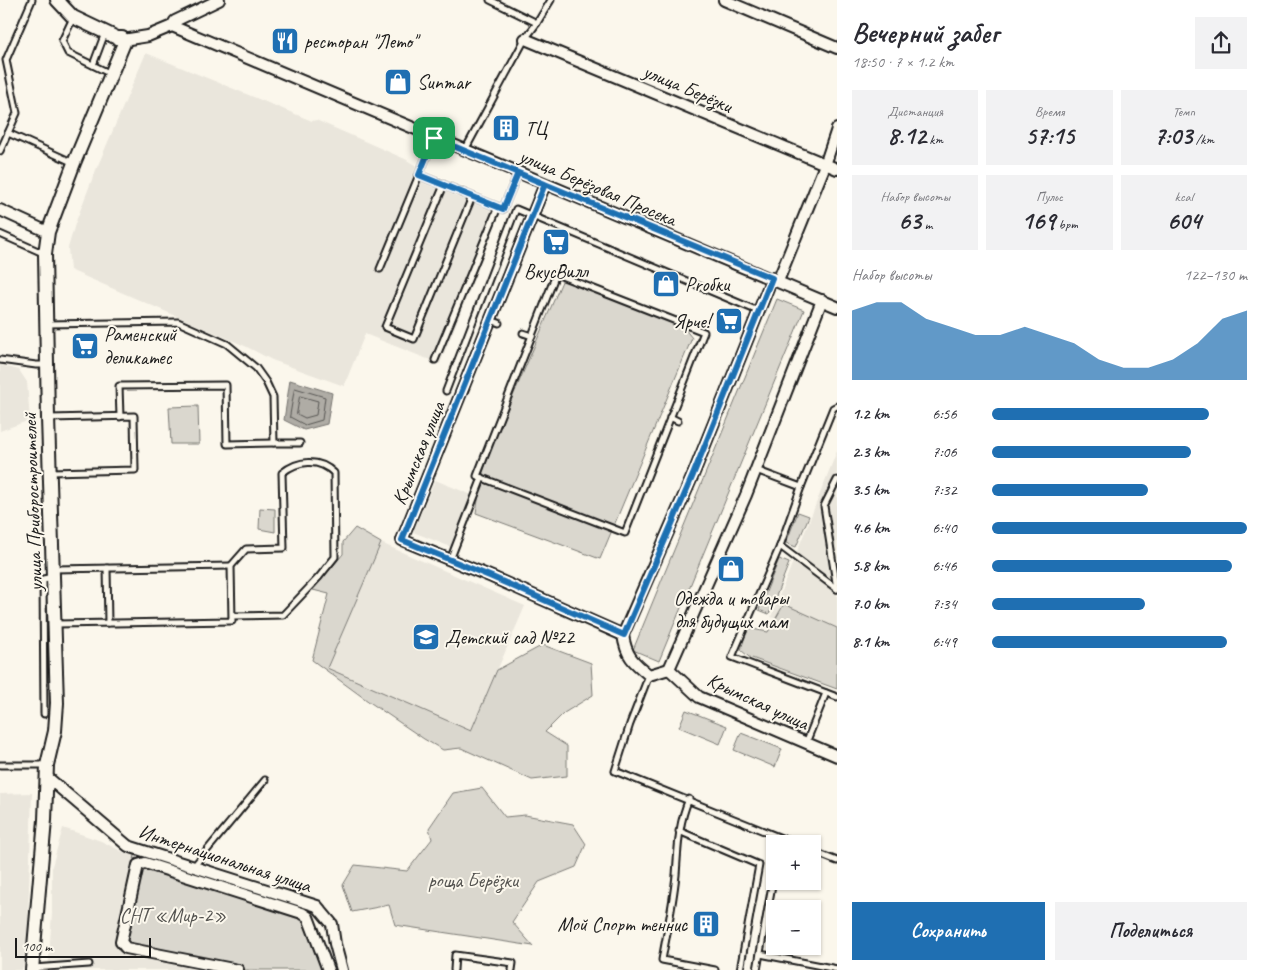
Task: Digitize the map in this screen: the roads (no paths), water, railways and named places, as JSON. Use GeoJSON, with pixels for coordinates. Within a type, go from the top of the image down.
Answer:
{"type":"FeatureCollection","features":[{"type":"Feature","properties":{"kind":"street"},"geometry":{"type":"LineString","coordinates":[[57,0],[73,18],[117,39],[148,36],[172,26],[175,21],[220,0]]}},
{"type":"Feature","properties":{"kind":"street"},"geometry":{"type":"LineString","coordinates":[[724,0],[837,48]]}},
{"type":"Feature","properties":{"kind":"street","name":"улица Берёзовая Просека"},"geometry":{"type":"LineString","coordinates":[[172,26],[837,307]]}},
{"type":"Feature","properties":{"kind":"street","name":"улица Приборостроителей"},"geometry":{"type":"LineString","coordinates":[[32,969],[47,771],[55,731],[57,703],[46,364],[45,254],[48,232],[74,163],[112,74],[117,39]]}},
{"type":"Feature","properties":{"kind":"street","name":"улица Берёзки"},"geometry":{"type":"LineString","coordinates":[[525,39],[837,169]]}},
{"type":"Feature","properties":{"kind":"street"},"geometry":{"type":"LineString","coordinates":[[822,300],[756,470],[669,669],[649,675],[632,661],[625,646],[624,635],[693,475],[706,431],[758,311],[775,280],[825,165],[837,129]]}},
{"type":"Feature","properties":{"kind":"street","name":"Крымская улица"},"geometry":{"type":"LineString","coordinates":[[545,184],[495,322],[402,540],[624,635]]}},
{"type":"Feature","properties":{"kind":"street"},"geometry":{"type":"LineString","coordinates":[[0,210],[48,232]]}},
{"type":"Feature","properties":{"kind":"street","name":"Крымская улица"},"geometry":{"type":"LineString","coordinates":[[669,669],[699,697],[837,756]]}},
{"type":"Feature","properties":{"kind":"street","name":"Интернациональная улица"},"geometry":{"type":"LineString","coordinates":[[47,771],[128,846],[192,868],[317,906],[332,924],[342,970]]}},
{"type":"Feature","properties":{"kind":"street"},"geometry":{"type":"LineString","coordinates":[[238,970],[126,948],[121,942],[138,865],[145,863],[302,913],[308,917],[328,970]]}},
{"type":"Feature","properties":{"kind":"lane"},"geometry":{"type":"LineString","coordinates":[[0,151],[17,113],[6,60],[32,0]]}},
{"type":"Feature","properties":{"kind":"lane"},"geometry":{"type":"LineString","coordinates":[[490,0],[537,23]]}},
{"type":"Feature","properties":{"kind":"lane"},"geometry":{"type":"LineString","coordinates":[[465,151],[525,39],[551,0]]}},
{"type":"Feature","properties":{"kind":"lane"},"geometry":{"type":"LineString","coordinates":[[73,18],[62,41],[68,53],[112,74]]}},
{"type":"Feature","properties":{"kind":"lane"},"geometry":{"type":"LineString","coordinates":[[92,65],[117,39]]}},
{"type":"Feature","properties":{"kind":"lane"},"geometry":{"type":"LineString","coordinates":[[8,133],[74,163]]}},
{"type":"Feature","properties":{"kind":"lane"},"geometry":{"type":"LineString","coordinates":[[380,270],[434,138]]}},
{"type":"Feature","properties":{"kind":"lane"},"geometry":{"type":"LineString","coordinates":[[419,175],[503,209],[518,173]]}},
{"type":"Feature","properties":{"kind":"lane"},"geometry":{"type":"LineString","coordinates":[[444,185],[385,327],[414,339],[472,197]]}},
{"type":"Feature","properties":{"kind":"lane"},"geometry":{"type":"LineString","coordinates":[[435,360],[498,207]]}},
{"type":"Feature","properties":{"kind":"lane"},"geometry":{"type":"LineString","coordinates":[[446,391],[516,209],[758,311]]}},
{"type":"Feature","properties":{"kind":"lane"},"geometry":{"type":"LineString","coordinates":[[0,234],[45,254]]}},
{"type":"Feature","properties":{"kind":"lane"},"geometry":{"type":"LineString","coordinates":[[556,274],[704,332],[625,533],[477,476],[532,336],[556,274]]}},
{"type":"Feature","properties":{"kind":"lane"},"geometry":{"type":"LineString","coordinates":[[45,324],[178,322],[227,344],[256,368],[266,382],[273,397],[274,443]]}},
{"type":"Feature","properties":{"kind":"lane"},"geometry":{"type":"LineString","coordinates":[[523,333],[532,336]]}},
{"type":"Feature","properties":{"kind":"lane"},"geometry":{"type":"LineString","coordinates":[[0,360],[36,365],[46,364]]}},
{"type":"Feature","properties":{"kind":"lane"},"geometry":{"type":"LineString","coordinates":[[120,416],[119,386],[226,385],[227,444],[300,443]]}},
{"type":"Feature","properties":{"kind":"lane"},"geometry":{"type":"LineString","coordinates":[[837,406],[833,408],[800,487],[780,546],[732,657],[837,697]]}},
{"type":"Feature","properties":{"kind":"lane"},"geometry":{"type":"LineString","coordinates":[[48,418],[134,416],[135,470],[50,472]]}},
{"type":"Feature","properties":{"kind":"lane"},"geometry":{"type":"LineString","coordinates":[[670,418],[678,421]]}},
{"type":"Feature","properties":{"kind":"lane"},"geometry":{"type":"LineString","coordinates":[[55,624],[232,621],[231,566],[246,549],[284,548],[282,473],[293,465],[308,462],[321,464],[334,473],[335,557],[283,615],[232,616]]}},
{"type":"Feature","properties":{"kind":"lane"},"geometry":{"type":"LineString","coordinates":[[756,470],[800,487]]}},
{"type":"Feature","properties":{"kind":"lane"},"geometry":{"type":"LineString","coordinates":[[450,561],[482,478]]}},
{"type":"Feature","properties":{"kind":"lane"},"geometry":{"type":"LineString","coordinates":[[837,480],[824,506],[837,589]]}},
{"type":"Feature","properties":{"kind":"lane"},"geometry":{"type":"LineString","coordinates":[[780,546],[837,589]]}},
{"type":"Feature","properties":{"kind":"lane"},"geometry":{"type":"LineString","coordinates":[[44,714],[43,579],[53,573],[107,568],[231,566]]}},
{"type":"Feature","properties":{"kind":"lane"},"geometry":{"type":"LineString","coordinates":[[107,568],[108,624]]}},
{"type":"Feature","properties":{"kind":"lane"},"geometry":{"type":"LineString","coordinates":[[649,675],[630,724],[615,771],[688,799],[767,835]]}},
{"type":"Feature","properties":{"kind":"lane"},"geometry":{"type":"LineString","coordinates":[[806,743],[826,693]]}},
{"type":"Feature","properties":{"kind":"lane"},"geometry":{"type":"LineString","coordinates":[[0,765],[47,771]]}},
{"type":"Feature","properties":{"kind":"lane"},"geometry":{"type":"LineString","coordinates":[[192,868],[265,780]]}},
{"type":"Feature","properties":{"kind":"lane"},"geometry":{"type":"LineString","coordinates":[[688,799],[682,812],[676,877],[662,960],[715,970]]}},
{"type":"Feature","properties":{"kind":"lane"},"geometry":{"type":"LineString","coordinates":[[679,831],[758,865],[740,970]]}},
{"type":"Feature","properties":{"kind":"lane"},"geometry":{"type":"LineString","coordinates":[[821,855],[837,861]]}},
{"type":"Feature","properties":{"kind":"lane"},"geometry":{"type":"LineString","coordinates":[[757,970],[771,890]]}},
{"type":"Feature","properties":{"kind":"lane"},"geometry":{"type":"LineString","coordinates":[[760,954],[837,969]]}},
{"type":"Feature","properties":{"kind":"lane"},"geometry":{"type":"LineString","coordinates":[[454,970],[455,955],[513,963],[512,970]]}},
{"type":"Feature","properties":{"kind":"lane"},"geometry":{"type":"LineString","coordinates":[[32,969],[88,964]]}},
{"type":"Feature","properties":{"kind":"water"},"geometry":{"type":"Polygon","coordinates":[[[290,380],[332,393],[327,424],[304,430],[284,420],[290,380]]]}},
{"type":"Feature","properties":{"kind":"place","name":"ресторан \"Лето\""},"geometry":{"type":"Point","coordinates":[285,41]}},
{"type":"Feature","properties":{"kind":"place","name":"Sunmar"},"geometry":{"type":"Point","coordinates":[398,82]}},
{"type":"Feature","properties":{"kind":"place","name":"ТЦ"},"geometry":{"type":"Point","coordinates":[506,128]}},
{"type":"Feature","properties":{"kind":"place","name":"ВкусВилл"},"geometry":{"type":"Point","coordinates":[556,242]}},
{"type":"Feature","properties":{"kind":"place","name":"Proбки"},"geometry":{"type":"Point","coordinates":[666,284]}},
{"type":"Feature","properties":{"kind":"place","name":"Ярче!"},"geometry":{"type":"Point","coordinates":[729,321]}},
{"type":"Feature","properties":{"kind":"place","name":"Раменский деликатес"},"geometry":{"type":"Point","coordinates":[85,346]}},
{"type":"Feature","properties":{"kind":"place","name":"Одежда и товары для будущих мам"},"geometry":{"type":"Point","coordinates":[731,569]}},
{"type":"Feature","properties":{"kind":"place","name":"Детский сад №22"},"geometry":{"type":"Point","coordinates":[426,637]}},
{"type":"Feature","properties":{"kind":"place","name":"Мой Спорт теннис"},"geometry":{"type":"Point","coordinates":[706,924]}},
{"type":"Feature","properties":{"kind":"park label","name":"роща Берёзки"},"geometry":{"type":"Point","coordinates":[473,880]}},
{"type":"Feature","properties":{"kind":"park label","name":"СНТ «Мир-2»"},"geometry":{"type":"Point","coordinates":[173,915]}}]}
